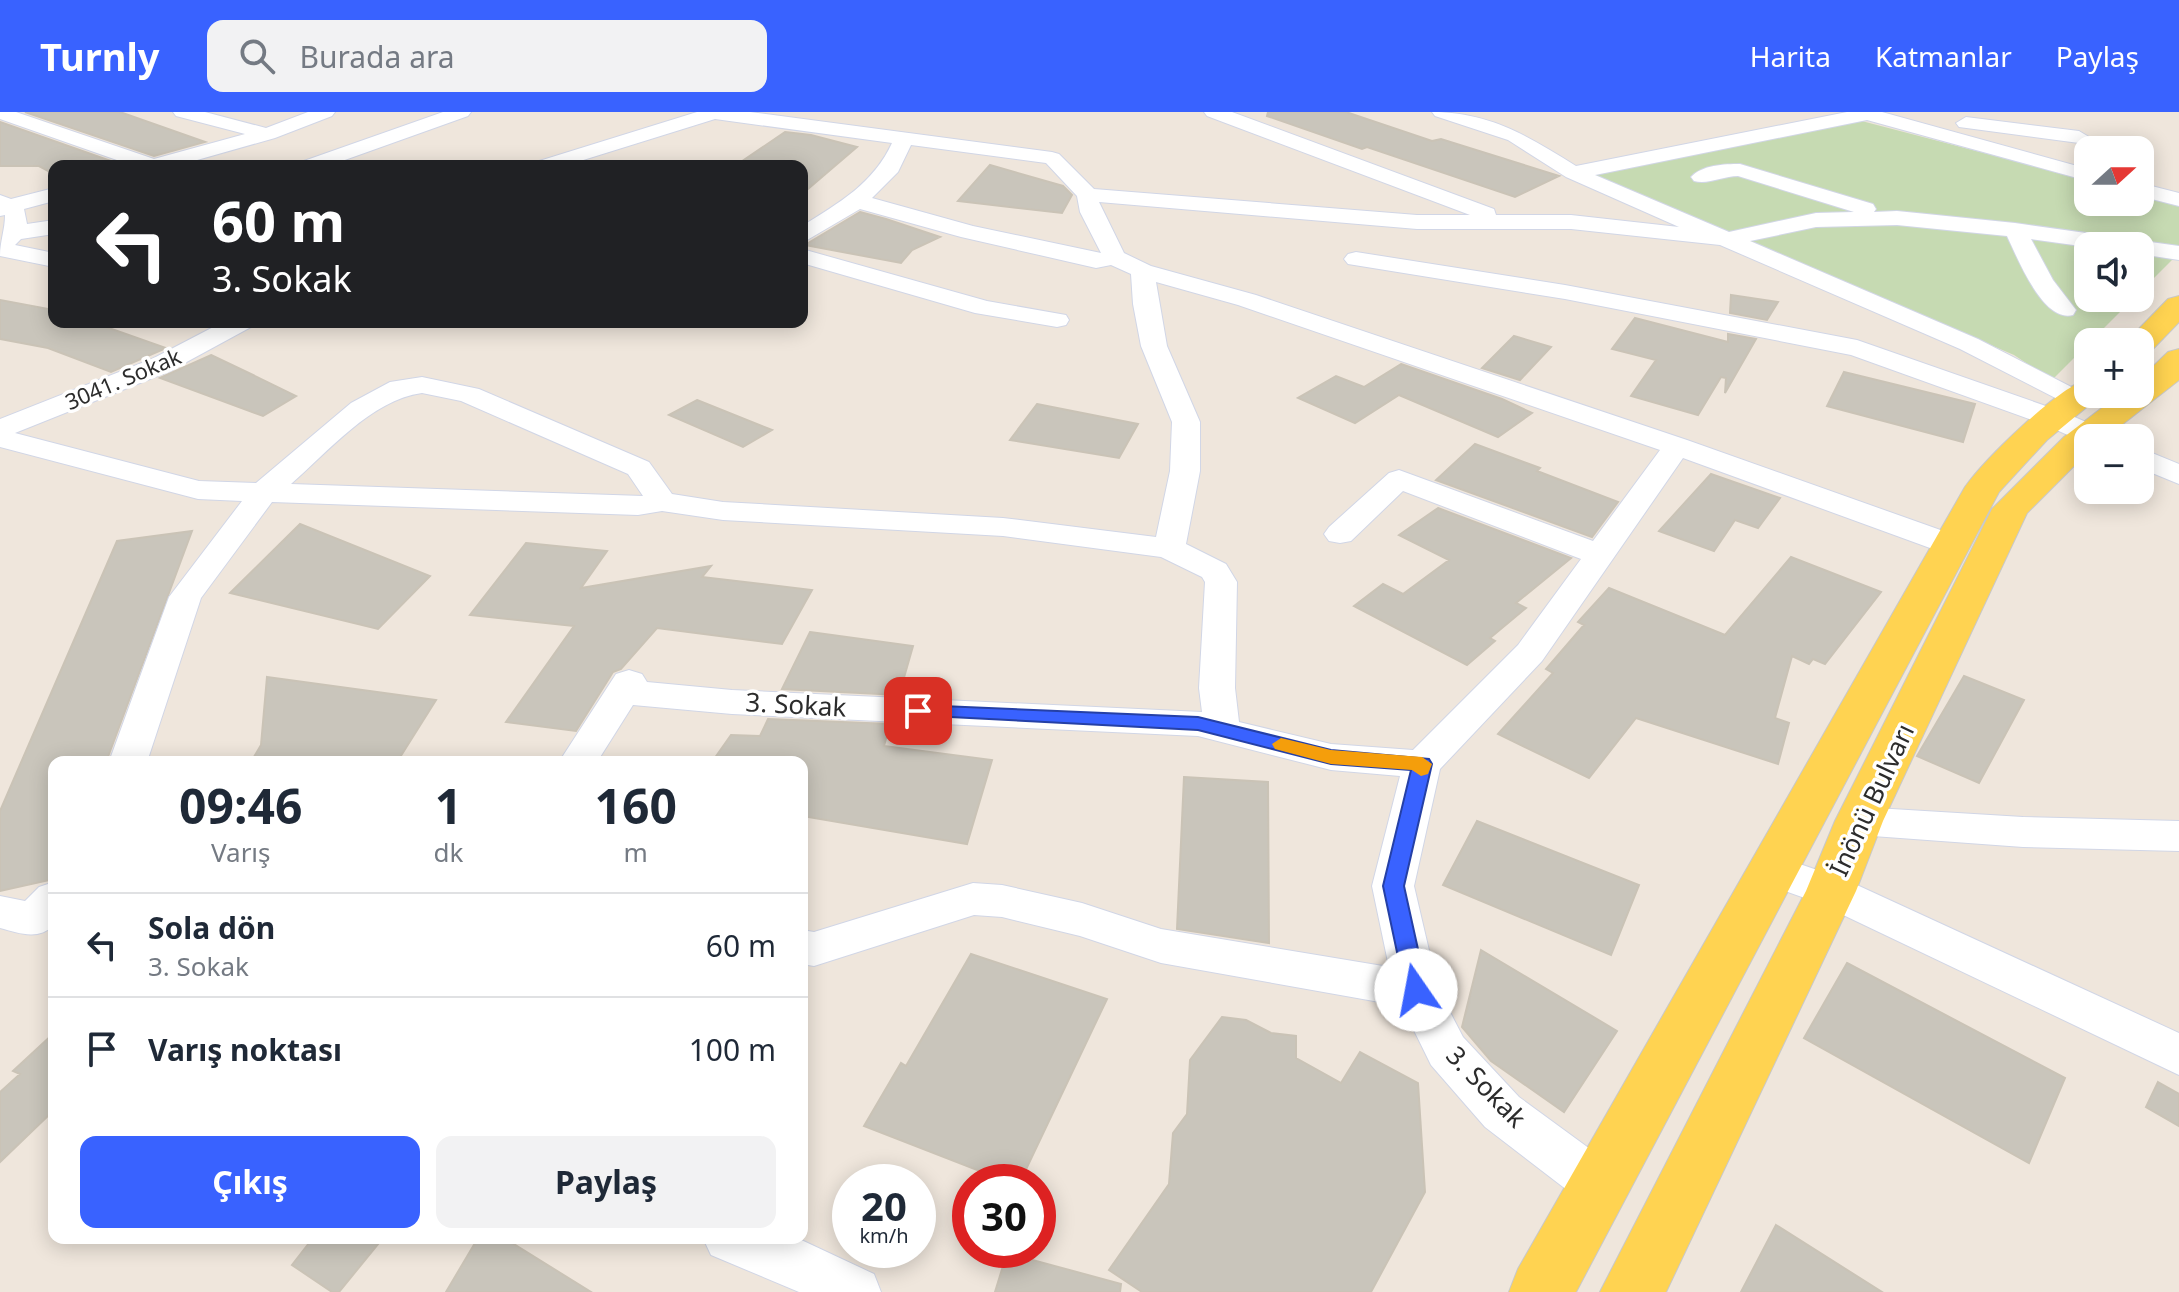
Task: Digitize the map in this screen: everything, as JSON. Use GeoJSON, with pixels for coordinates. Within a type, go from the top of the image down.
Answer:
{"type":"FeatureCollection","features":[{"type":"Feature","properties":{"kind":"main road"},"geometry":{"type":"LineString","coordinates":[[2154,330],[2179,305]]}},
{"type":"Feature","properties":{"kind":"main road","name":"İnönü Bulvarı"},"geometry":{"type":"LineString","coordinates":[[1541,1292],[1983,487],[2081,416],[2168,373],[2179,359]]}},
{"type":"Feature","properties":{"kind":"main road","name":"İnönü Bulvarı"},"geometry":{"type":"LineString","coordinates":[[1632,1292],[1831,891],[1859,821],[2011,509],[2081,416]]}},
{"type":"Feature","properties":{"kind":"street"},"geometry":{"type":"LineString","coordinates":[[183,112],[268,134]]}},
{"type":"Feature","properties":{"kind":"street"},"geometry":{"type":"LineString","coordinates":[[175,160],[268,134],[325,112]]}},
{"type":"Feature","properties":{"kind":"street"},"geometry":{"type":"LineString","coordinates":[[325,160],[461,112]]}},
{"type":"Feature","properties":{"kind":"street"},"geometry":{"type":"LineString","coordinates":[[1214,112],[1509,223]]}},
{"type":"Feature","properties":{"kind":"street"},"geometry":{"type":"LineString","coordinates":[[1442,112],[1515,136],[1573,173],[1969,344],[2081,416]]}},
{"type":"Feature","properties":{"kind":"street"},"geometry":{"type":"LineString","coordinates":[[2079,136],[2081,112]]}},
{"type":"Feature","properties":{"kind":"street"},"geometry":{"type":"LineString","coordinates":[[0,113],[137,160]]}},
{"type":"Feature","properties":{"kind":"street"},"geometry":{"type":"LineString","coordinates":[[557,160],[716,113],[1052,158],[1088,195],[1417,222],[1571,222],[1729,239],[1816,220],[1897,218],[2015,230],[2179,253]]}},
{"type":"Feature","properties":{"kind":"street"},"geometry":{"type":"LineString","coordinates":[[1573,173],[1863,113],[2074,171]]}},
{"type":"Feature","properties":{"kind":"street"},"geometry":{"type":"LineString","coordinates":[[1907,126],[1922,117],[2074,136]]}},
{"type":"Feature","properties":{"kind":"street"},"geometry":{"type":"LineString","coordinates":[[808,232],[857,201],[891,168],[905,137]]}},
{"type":"Feature","properties":{"kind":"street"},"geometry":{"type":"LineString","coordinates":[[1701,177],[1724,170],[1740,170],[1897,218]]}},
{"type":"Feature","properties":{"kind":"street"},"geometry":{"type":"LineString","coordinates":[[2154,193],[2179,200]]}},
{"type":"Feature","properties":{"kind":"street"},"geometry":{"type":"LineString","coordinates":[[3,206],[48,195]]}},
{"type":"Feature","properties":{"kind":"street"},"geometry":{"type":"LineString","coordinates":[[1088,195],[1087,207],[1112,248],[1114,257]]}},
{"type":"Feature","properties":{"kind":"street"},"geometry":{"type":"LineString","coordinates":[[857,201],[969,232],[1096,261],[1114,257],[1143,271],[1247,300],[1677,446],[1952,545]]}},
{"type":"Feature","properties":{"kind":"street"},"geometry":{"type":"LineString","coordinates":[[3,206],[16,213],[4,244]]}},
{"type":"Feature","properties":{"kind":"street"},"geometry":{"type":"LineString","coordinates":[[4,244],[48,229]]}},
{"type":"Feature","properties":{"kind":"street"},"geometry":{"type":"LineString","coordinates":[[2015,230],[2042,282],[2064,310]]}},
{"type":"Feature","properties":{"kind":"street"},"geometry":{"type":"LineString","coordinates":[[4,244],[48,258]]}},
{"type":"Feature","properties":{"kind":"street"},"geometry":{"type":"LineString","coordinates":[[808,258],[984,308],[1057,320]]}},
{"type":"Feature","properties":{"kind":"street"},"geometry":{"type":"LineString","coordinates":[[1356,259],[1565,292],[1857,348],[2081,416]]}},
{"type":"Feature","properties":{"kind":"street"},"geometry":{"type":"LineString","coordinates":[[1143,271],[1145,304],[1154,346],[1186,422],[1185,471],[1169,548]]}},
{"type":"Feature","properties":{"kind":"street","name":"3041. Sokak"},"geometry":{"type":"LineString","coordinates":[[0,429],[161,365],[231,328]]}},
{"type":"Feature","properties":{"kind":"street"},"geometry":{"type":"LineString","coordinates":[[130,756],[185,597],[264,492],[361,409],[400,388],[422,385],[469,395],[639,468],[662,502]]}},
{"type":"Feature","properties":{"kind":"street"},"geometry":{"type":"LineString","coordinates":[[0,438],[198,490],[638,506],[662,502],[723,511],[1003,527],[1169,548],[1215,571],[1221,582],[1217,688],[1222,730]]}},
{"type":"Feature","properties":{"kind":"street"},"geometry":{"type":"LineString","coordinates":[[1422,764],[1530,653],[1677,446]]}},
{"type":"Feature","properties":{"kind":"street"},"geometry":{"type":"LineString","coordinates":[[2154,463],[2179,475]]}},
{"type":"Feature","properties":{"kind":"street"},"geometry":{"type":"LineString","coordinates":[[1340,534],[1399,479],[1600,555]]}},
{"type":"Feature","properties":{"kind":"street","name":"3. Sokak"},"geometry":{"type":"LineString","coordinates":[[582,756],[626,687],[732,702],[1198,724],[1331,757],[1422,764],[1393,886],[1416,990],[1447,1051],[1502,1112],[1598,1184]]}},
{"type":"Feature","properties":{"kind":"street"},"geometry":{"type":"LineString","coordinates":[[1859,821],[2023,832],[2179,836]]}},
{"type":"Feature","properties":{"kind":"street"},"geometry":{"type":"LineString","coordinates":[[1774,871],[1831,891],[2179,1055]]}},
{"type":"Feature","properties":{"kind":"street"},"geometry":{"type":"LineString","coordinates":[[808,956],[973,899],[1002,901],[1082,920],[1161,946],[1416,990]]}},
{"type":"Feature","properties":{"kind":"street"},"geometry":{"type":"LineString","coordinates":[[0,912],[33,919],[48,904]]}},
{"type":"Feature","properties":{"kind":"street"},"geometry":{"type":"LineString","coordinates":[[746,1244],[784,1258],[855,1292]]}},
{"type":"Feature","properties":{"kind":"green space"},"geometry":{"type":"Polygon","coordinates":[[[1854,119],[2074,176],[2074,216],[2154,216],[2154,198],[2179,204],[2179,253],[2154,278],[2154,232],[2074,232],[2074,312],[2120,312],[2104,328],[2074,328],[2074,358],[2052,380],[2014,355],[1592,174],[1854,119]]]}},
{"type":"Feature","properties":{"kind":"building"},"geometry":{"type":"Polygon","coordinates":[[[25,112],[120,112],[205,142],[154,156],[25,112]]]}},
{"type":"Feature","properties":{"kind":"building"},"geometry":{"type":"Polygon","coordinates":[[[1268,112],[1346,112],[1432,141],[1441,139],[1559,176],[1515,197],[1367,147],[1362,149],[1267,116],[1268,112]]]}},
{"type":"Feature","properties":{"kind":"building"},"geometry":{"type":"Polygon","coordinates":[[[0,122],[108,160],[48,160],[48,171],[39,166],[0,166],[0,122]]]}},
{"type":"Feature","properties":{"kind":"building"},"geometry":{"type":"Polygon","coordinates":[[[785,132],[857,147],[808,189],[808,160],[744,160],[785,132]]]}},
{"type":"Feature","properties":{"kind":"building"},"geometry":{"type":"Polygon","coordinates":[[[990,165],[1063,186],[1072,195],[1062,213],[958,201],[990,165]]]}},
{"type":"Feature","properties":{"kind":"building"},"geometry":{"type":"Polygon","coordinates":[[[860,212],[940,237],[912,250],[901,263],[808,243],[860,212]]]}},
{"type":"Feature","properties":{"kind":"building"},"geometry":{"type":"Polygon","coordinates":[[[1731,295],[1778,302],[1767,320],[1730,313],[1731,295]]]}},
{"type":"Feature","properties":{"kind":"building"},"geometry":{"type":"Polygon","coordinates":[[[0,300],[48,309],[48,328],[109,328],[166,348],[111,372],[48,348],[0,339],[0,300]]]}},
{"type":"Feature","properties":{"kind":"building"},"geometry":{"type":"Polygon","coordinates":[[[1635,318],[1728,342],[1728,334],[1756,339],[1725,393],[1726,378],[1721,377],[1698,415],[1631,396],[1656,360],[1612,349],[1635,318]]]}},
{"type":"Feature","properties":{"kind":"building"},"geometry":{"type":"Polygon","coordinates":[[[1514,336],[1551,347],[1520,380],[1482,368],[1514,336]]]}},
{"type":"Feature","properties":{"kind":"building"},"geometry":{"type":"Polygon","coordinates":[[[211,355],[296,396],[263,416],[160,378],[211,355]]]}},
{"type":"Feature","properties":{"kind":"building"},"geometry":{"type":"Polygon","coordinates":[[[1401,364],[1502,399],[1532,413],[1498,437],[1399,395],[1355,423],[1298,398],[1336,376],[1364,387],[1401,364]]]}},
{"type":"Feature","properties":{"kind":"building"},"geometry":{"type":"Polygon","coordinates":[[[1844,372],[1975,404],[1963,442],[1827,406],[1844,372]]]}},
{"type":"Feature","properties":{"kind":"building"},"geometry":{"type":"Polygon","coordinates":[[[697,400],[772,430],[743,447],[669,415],[697,400]]]}},
{"type":"Feature","properties":{"kind":"building"},"geometry":{"type":"Polygon","coordinates":[[[1037,404],[1138,424],[1119,458],[1010,440],[1037,404]]]}},
{"type":"Feature","properties":{"kind":"building"},"geometry":{"type":"Polygon","coordinates":[[[1475,444],[1618,502],[1592,537],[1436,480],[1475,444]]]}},
{"type":"Feature","properties":{"kind":"building"},"geometry":{"type":"Polygon","coordinates":[[[1711,474],[1780,498],[1758,528],[1735,520],[1714,551],[1659,531],[1711,474]]]}},
{"type":"Feature","properties":{"kind":"building"},"geometry":{"type":"Polygon","coordinates":[[[1438,508],[1571,558],[1516,603],[1526,608],[1490,638],[1495,641],[1467,665],[1354,606],[1383,584],[1403,594],[1449,560],[1399,535],[1438,508]]]}},
{"type":"Feature","properties":{"kind":"building"},"geometry":{"type":"Polygon","coordinates":[[[300,524],[430,576],[378,629],[230,593],[300,524]]]}},
{"type":"Feature","properties":{"kind":"building"},"geometry":{"type":"Polygon","coordinates":[[[192,531],[108,756],[48,756],[48,880],[0,891],[0,811],[117,541],[192,531]]]}},
{"type":"Feature","properties":{"kind":"building"},"geometry":{"type":"Polygon","coordinates":[[[526,543],[607,551],[581,588],[711,566],[702,577],[812,590],[782,644],[657,628],[621,669],[613,672],[576,731],[506,722],[574,626],[470,615],[526,543]]]}},
{"type":"Feature","properties":{"kind":"building"},"geometry":{"type":"Polygon","coordinates":[[[1791,557],[1881,592],[1825,664],[1813,659],[1809,664],[1792,656],[1775,718],[1789,723],[1778,764],[1636,718],[1589,778],[1498,734],[1553,673],[1546,669],[1584,625],[1578,622],[1609,588],[1725,635],[1791,557]]]}},
{"type":"Feature","properties":{"kind":"building"},"geometry":{"type":"Polygon","coordinates":[[[810,632],[913,646],[899,695],[782,689],[810,632]]]}},
{"type":"Feature","properties":{"kind":"building"},"geometry":{"type":"Polygon","coordinates":[[[1964,676],[2024,700],[1979,783],[1917,756],[1964,676]]]}},
{"type":"Feature","properties":{"kind":"building"},"geometry":{"type":"Polygon","coordinates":[[[267,677],[436,700],[401,756],[255,756],[261,745],[267,677]]]}},
{"type":"Feature","properties":{"kind":"building"},"geometry":{"type":"Polygon","coordinates":[[[768,719],[890,724],[884,746],[992,760],[967,844],[808,817],[808,756],[716,756],[731,735],[760,736],[768,719]]]}},
{"type":"Feature","properties":{"kind":"building"},"geometry":{"type":"Polygon","coordinates":[[[1184,777],[1268,782],[1269,943],[1177,929],[1184,777]]]}},
{"type":"Feature","properties":{"kind":"building"},"geometry":{"type":"Polygon","coordinates":[[[1477,821],[1639,885],[1611,955],[1443,885],[1477,821]]]}},
{"type":"Feature","properties":{"kind":"building"},"geometry":{"type":"Polygon","coordinates":[[[1481,950],[1617,1031],[1564,1112],[1491,1061],[1462,1027],[1481,950]]]}},
{"type":"Feature","properties":{"kind":"building"},"geometry":{"type":"Polygon","coordinates":[[[971,954],[1107,999],[1029,1164],[962,1164],[864,1126],[901,1063],[906,1066],[971,954]]]}},
{"type":"Feature","properties":{"kind":"building"},"geometry":{"type":"Polygon","coordinates":[[[1847,963],[2065,1078],[2029,1163],[1804,1038],[1847,963]]]}},
{"type":"Feature","properties":{"kind":"building"},"geometry":{"type":"Polygon","coordinates":[[[1222,1017],[1246,1020],[1271,1033],[1296,1036],[1296,1058],[1341,1083],[1360,1052],[1418,1083],[1425,1192],[1371,1292],[1142,1292],[1109,1270],[1169,1184],[1173,1133],[1187,1114],[1190,1060],[1222,1017]]]}},
{"type":"Feature","properties":{"kind":"building"},"geometry":{"type":"Polygon","coordinates":[[[48,1039],[48,1116],[0,1162],[0,1092],[20,1074],[13,1071],[48,1039]]]}},
{"type":"Feature","properties":{"kind":"building"},"geometry":{"type":"Polygon","coordinates":[[[2158,1082],[2179,1094],[2179,1126],[2146,1107],[2158,1082]]]}},
{"type":"Feature","properties":{"kind":"building"},"geometry":{"type":"Polygon","coordinates":[[[1776,1225],[1882,1292],[1741,1292],[1776,1225]]]}},
{"type":"Feature","properties":{"kind":"building"},"geometry":{"type":"Polygon","coordinates":[[[308,1244],[378,1244],[339,1292],[332,1292],[292,1265],[308,1244]]]}},
{"type":"Feature","properties":{"kind":"building"},"geometry":{"type":"Polygon","coordinates":[[[474,1244],[514,1244],[591,1292],[446,1292],[474,1244]]]}},
{"type":"Feature","properties":{"kind":"building"},"geometry":{"type":"Polygon","coordinates":[[[1056,1266],[1121,1284],[1120,1292],[995,1292],[1002,1268],[1056,1266]]]}},
{"type":"Feature","properties":{"kind":"slow traffic"},"geometry":{"type":"LineString","coordinates":[[1281,744],[1331,757],[1422,764],[1421,769]]}},
{"type":"Feature","properties":{"kind":"route"},"geometry":{"type":"LineString","coordinates":[[918,711],[1198,724],[1331,757],[1422,764],[1393,886],[1416,990]]}}]}
